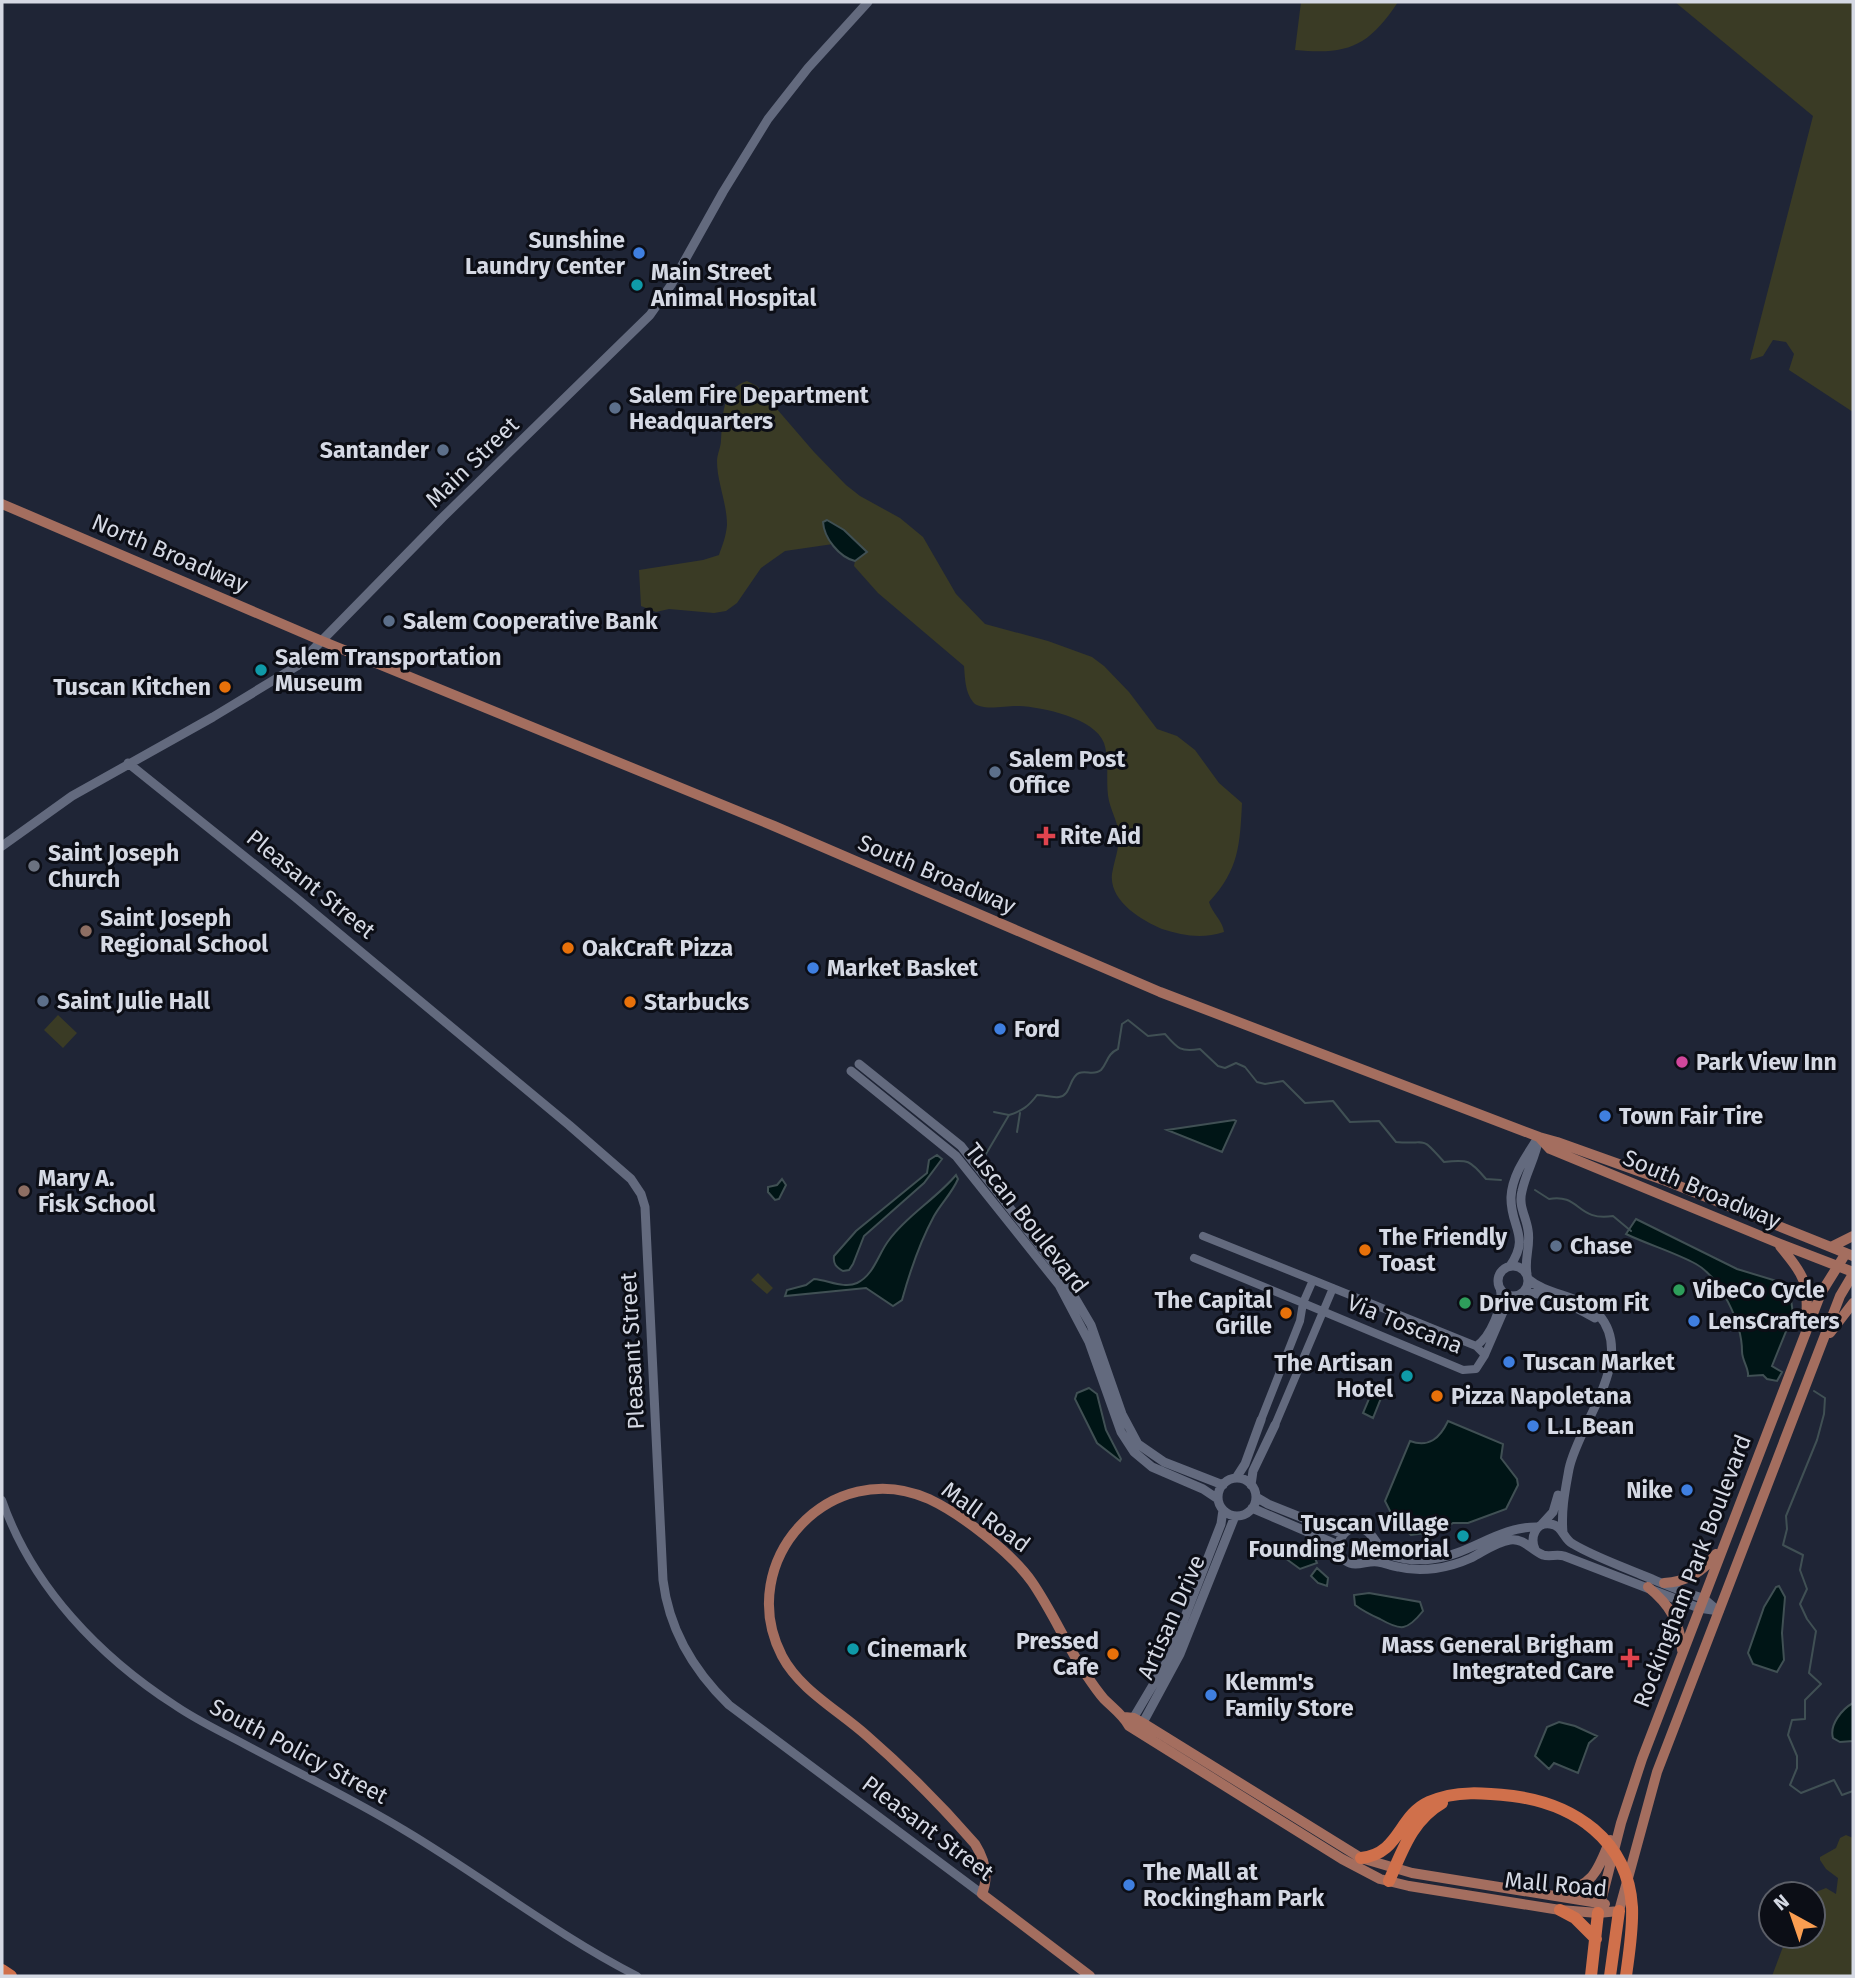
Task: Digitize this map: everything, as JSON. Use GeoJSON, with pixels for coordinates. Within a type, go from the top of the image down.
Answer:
{"type":"FeatureCollection","features":[{"type":"Feature","properties":{"kind":"highway"},"geometry":{"type":"LineString","coordinates":[[1361,1858],[1375,1856],[1384,1850],[1424,1805],[1454,1795],[1483,1792],[1551,1804],[1573,1814],[1604,1840],[1622,1866],[1632,1905],[1626,1976]]}},
{"type":"Feature","properties":{"kind":"highway"},"geometry":{"type":"LineString","coordinates":[[1392,1875],[1414,1829],[1428,1812],[1454,1795]]}},
{"type":"Feature","properties":{"kind":"highway"},"geometry":{"type":"LineString","coordinates":[[1591,1976],[1600,1907]]}},
{"type":"Feature","properties":{"kind":"highway"},"geometry":{"type":"LineString","coordinates":[[1560,1910],[1576,1919],[1596,1940]]}},
{"type":"Feature","properties":{"kind":"highway"},"geometry":{"type":"LineString","coordinates":[[1610,1976],[1619,1911]]}},
{"type":"Feature","properties":{"kind":"highway"},"geometry":{"type":"LineString","coordinates":[[2,1970],[11,1976]]}},
{"type":"Feature","properties":{"kind":"main road","name":"Main Street"},"geometry":{"type":"LineString","coordinates":[[2,846],[72,796],[279,678],[305,659],[436,524],[650,315],[667,293],[768,119],[808,68],[868,2]]}},
{"type":"Feature","properties":{"kind":"main road","name":"North Broadway"},"geometry":{"type":"LineString","coordinates":[[2,504],[322,641]]}},
{"type":"Feature","properties":{"kind":"main road","name":"South Broadway"},"geometry":{"type":"LineString","coordinates":[[322,641],[761,821],[1154,989],[1538,1138],[1558,1142],[1670,1182],[1831,1247],[1851,1251]]}},
{"type":"Feature","properties":{"kind":"main road","name":"Pleasant Street"},"geometry":{"type":"LineString","coordinates":[[128,764],[351,943],[569,1125],[636,1186],[645,1207],[665,1596],[673,1627],[697,1669],[729,1704],[1090,1976]]}},
{"type":"Feature","properties":{"kind":"main road","name":"Tuscan Boulevard"},"geometry":{"type":"LineString","coordinates":[[859,1064],[961,1146],[1058,1269],[1091,1325],[1122,1414],[1138,1444],[1164,1462],[1223,1485]]}},
{"type":"Feature","properties":{"kind":"main road","name":"Tuscan Boulevard"},"geometry":{"type":"LineString","coordinates":[[850,1071],[956,1156],[1059,1285],[1089,1342],[1121,1432],[1134,1452],[1152,1467],[1203,1489],[1218,1499]]}},
{"type":"Feature","properties":{"kind":"main road","name":"South Broadway"},"geometry":{"type":"LineString","coordinates":[[1538,1138],[1550,1149],[1853,1273]]}},
{"type":"Feature","properties":{"kind":"main road"},"geometry":{"type":"LineString","coordinates":[[1538,1138],[1520,1166],[1512,1190],[1512,1209],[1521,1243],[1510,1266],[1498,1275],[1498,1285],[1500,1290],[1518,1295],[1531,1292],[1553,1299],[1593,1316],[1607,1327]]}},
{"type":"Feature","properties":{"kind":"main road"},"geometry":{"type":"LineString","coordinates":[[1518,1295],[1528,1284],[1525,1257],[1529,1235],[1521,1209],[1521,1195],[1536,1154],[1538,1138]]}},
{"type":"Feature","properties":{"kind":"main road"},"geometry":{"type":"LineString","coordinates":[[1831,1247],[1853,1236]]}},
{"type":"Feature","properties":{"kind":"main road"},"geometry":{"type":"LineString","coordinates":[[1778,1243],[1799,1271],[1807,1287],[1806,1334]]}},
{"type":"Feature","properties":{"kind":"main road","name":"Rockingham Park Boulevard"},"geometry":{"type":"LineString","coordinates":[[1600,1907],[1621,1823],[1642,1759],[1701,1603],[1821,1293],[1837,1265],[1851,1251]]}},
{"type":"Feature","properties":{"kind":"main road"},"geometry":{"type":"LineString","coordinates":[[1510,1266],[1520,1267],[1539,1287],[1588,1307],[1598,1314],[1607,1327],[1612,1342],[1610,1368],[1569,1469],[1560,1484],[1553,1512],[1540,1526],[1532,1541],[1536,1551]]}},
{"type":"Feature","properties":{"kind":"main road","name":"Rockingham Park Boulevard"},"geometry":{"type":"LineString","coordinates":[[1619,1911],[1657,1772],[1840,1296],[1853,1273]]}},
{"type":"Feature","properties":{"kind":"main road"},"geometry":{"type":"LineString","coordinates":[[1821,1347],[1853,1303]]}},
{"type":"Feature","properties":{"kind":"main road"},"geometry":{"type":"LineString","coordinates":[[1256,1497],[1247,1513],[1235,1516],[1223,1510],[1218,1499],[1223,1485],[1236,1478],[1245,1464],[1261,1420]]}},
{"type":"Feature","properties":{"kind":"main road"},"geometry":{"type":"LineString","coordinates":[[1251,1485],[1253,1471],[1275,1425]]}},
{"type":"Feature","properties":{"kind":"main road"},"geometry":{"type":"LineString","coordinates":[[1569,1469],[1562,1502],[1564,1536],[1562,1548],[1555,1554],[1545,1556],[1524,1542],[1511,1540],[1468,1559],[1433,1569],[1399,1568],[1374,1561],[1352,1564],[1342,1557],[1338,1545],[1343,1534],[1353,1528],[1370,1533],[1386,1553],[1420,1560],[1454,1555],[1503,1532],[1556,1525],[1564,1536],[1597,1557],[1664,1583],[1719,1611]]}},
{"type":"Feature","properties":{"kind":"main road"},"geometry":{"type":"LineString","coordinates":[[1236,1478],[1251,1485],[1256,1497],[1268,1504],[1343,1534]]}},
{"type":"Feature","properties":{"kind":"main road","name":"Mall Road"},"geometry":{"type":"LineString","coordinates":[[982,1894],[986,1885],[986,1873],[975,1844],[875,1743],[798,1678],[781,1653],[771,1626],[769,1595],[775,1565],[783,1546],[795,1530],[825,1505],[844,1496],[863,1491],[902,1491],[936,1503],[992,1542],[1023,1569],[1092,1683],[1133,1723],[1363,1871],[1551,1894],[1619,1911]]}},
{"type":"Feature","properties":{"kind":"main road"},"geometry":{"type":"LineString","coordinates":[[1252,1508],[1338,1545]]}},
{"type":"Feature","properties":{"kind":"main road","name":"Artisan Drive"},"geometry":{"type":"LineString","coordinates":[[1133,1723],[1176,1641],[1221,1524],[1223,1510]]}},
{"type":"Feature","properties":{"kind":"main road","name":"Artisan Drive"},"geometry":{"type":"LineString","coordinates":[[1133,1723],[1180,1654],[1235,1516]]}},
{"type":"Feature","properties":{"kind":"main road"},"geometry":{"type":"LineString","coordinates":[[1364,1563],[1375,1549],[1373,1538]]}},
{"type":"Feature","properties":{"kind":"main road"},"geometry":{"type":"LineString","coordinates":[[1664,1583],[1694,1575],[1724,1544]]}},
{"type":"Feature","properties":{"kind":"main road"},"geometry":{"type":"LineString","coordinates":[[1555,1554],[1701,1603]]}},
{"type":"Feature","properties":{"kind":"main road"},"geometry":{"type":"LineString","coordinates":[[1648,1587],[1664,1600],[1675,1616],[1683,1653]]}},
{"type":"Feature","properties":{"kind":"main road","name":"Mall Road"},"geometry":{"type":"LineString","coordinates":[[1133,1723],[1392,1875],[1560,1910],[1600,1907]]}},
{"type":"Feature","properties":{"kind":"main road"},"geometry":{"type":"LineString","coordinates":[[1551,1894],[1580,1886],[1594,1876],[1603,1860],[1612,1833],[1621,1823]]}},
{"type":"Feature","properties":{"kind":"street","name":"Via Toscana"},"geometry":{"type":"LineString","coordinates":[[1203,1236],[1476,1346],[1485,1355]]}},
{"type":"Feature","properties":{"kind":"street","name":"Via Toscana"},"geometry":{"type":"LineString","coordinates":[[1194,1258],[1463,1370],[1476,1369],[1507,1304],[1518,1295]]}},
{"type":"Feature","properties":{"kind":"street"},"geometry":{"type":"LineString","coordinates":[[1261,1420],[1313,1280]]}},
{"type":"Feature","properties":{"kind":"street"},"geometry":{"type":"LineString","coordinates":[[1275,1425],[1333,1288]]}},
{"type":"Feature","properties":{"kind":"street","name":"Via Toscana"},"geometry":{"type":"LineString","coordinates":[[1476,1346],[1486,1337],[1501,1301],[1500,1290]]}},
{"type":"Feature","properties":{"kind":"street","name":"South Policy Street"},"geometry":{"type":"LineString","coordinates":[[2,1500],[23,1552],[46,1586],[100,1646],[143,1682],[191,1716],[401,1828],[582,1946],[637,1976]]}},
{"type":"Feature","properties":{"kind":"green space"},"geometry":{"type":"Polygon","coordinates":[[[1301,2],[1398,2],[1377,29],[1355,45],[1329,51],[1313,51],[1295,50],[1301,2]]]}},
{"type":"Feature","properties":{"kind":"green space"},"geometry":{"type":"Polygon","coordinates":[[[1675,2],[1853,2],[1853,412],[1789,370],[1794,354],[1786,342],[1773,340],[1763,356],[1750,360],[1813,116],[1675,2]]]}},
{"type":"Feature","properties":{"kind":"green space"},"geometry":{"type":"Polygon","coordinates":[[[747,381],[757,386],[846,485],[900,518],[923,537],[956,594],[985,624],[1048,641],[1092,657],[1129,692],[1157,729],[1177,736],[1195,750],[1219,783],[1242,803],[1236,856],[1227,879],[1209,902],[1224,932],[1193,936],[1162,929],[1136,915],[1121,901],[1112,884],[1119,832],[1109,801],[1106,750],[1099,734],[1079,721],[1054,712],[1019,706],[982,707],[973,702],[968,694],[964,666],[878,593],[854,566],[855,561],[866,551],[844,530],[827,520],[824,521],[824,531],[833,544],[785,551],[761,568],[737,603],[726,611],[714,613],[669,609],[656,612],[641,606],[639,570],[719,555],[727,525],[717,461],[723,413],[732,390],[747,381]]]}},
{"type":"Feature","properties":{"kind":"green space"},"geometry":{"type":"Polygon","coordinates":[[[58,1015],[77,1033],[63,1048],[44,1030],[58,1015]]]}},
{"type":"Feature","properties":{"kind":"green space"},"geometry":{"type":"Polygon","coordinates":[[[758,1273],[773,1288],[767,1294],[751,1280],[758,1273]]]}},
{"type":"Feature","properties":{"kind":"green space"},"geometry":{"type":"Polygon","coordinates":[[[1846,1835],[1853,1838],[1853,1976],[1772,1976],[1782,1950],[1827,1950],[1827,1889],[1836,1894],[1838,1878],[1826,1869],[1820,1857],[1836,1848],[1840,1838],[1846,1835]]]}},
{"type":"Feature","properties":{"kind":"shaded area"},"geometry":{"type":"Polygon","coordinates":[[[827,520],[844,530],[867,552],[855,561],[843,555],[833,546],[826,534],[823,522],[827,520]]]}},
{"type":"Feature","properties":{"kind":"shaded area"},"geometry":{"type":"Polygon","coordinates":[[[1236,1121],[1222,1152],[1167,1130],[1236,1121]]]}},
{"type":"Feature","properties":{"kind":"shaded area"},"geometry":{"type":"Polygon","coordinates":[[[937,1155],[942,1159],[924,1183],[864,1236],[849,1270],[843,1271],[837,1267],[834,1256],[856,1231],[927,1173],[929,1160],[937,1155]]]}},
{"type":"Feature","properties":{"kind":"shaded area"},"geometry":{"type":"Polygon","coordinates":[[[956,1175],[956,1184],[924,1236],[902,1300],[893,1306],[866,1288],[785,1296],[787,1290],[806,1285],[814,1279],[852,1285],[863,1279],[872,1270],[896,1231],[956,1175]]]}},
{"type":"Feature","properties":{"kind":"shaded area"},"geometry":{"type":"Polygon","coordinates":[[[782,1179],[786,1185],[779,1199],[775,1200],[768,1192],[768,1187],[777,1185],[782,1179]]]}},
{"type":"Feature","properties":{"kind":"shaded area"},"geometry":{"type":"Polygon","coordinates":[[[1636,1219],[1737,1269],[1780,1282],[1790,1292],[1793,1314],[1772,1366],[1782,1372],[1777,1381],[1767,1379],[1763,1375],[1748,1376],[1734,1315],[1714,1280],[1696,1264],[1626,1234],[1636,1219]]]}},
{"type":"Feature","properties":{"kind":"shaded area"},"geometry":{"type":"Polygon","coordinates":[[[1089,1388],[1097,1394],[1106,1430],[1120,1461],[1097,1443],[1075,1399],[1077,1393],[1089,1388]]]}},
{"type":"Feature","properties":{"kind":"shaded area"},"geometry":{"type":"Polygon","coordinates":[[[1371,1394],[1381,1398],[1373,1418],[1363,1413],[1371,1394]]]}},
{"type":"Feature","properties":{"kind":"shaded area"},"geometry":{"type":"Polygon","coordinates":[[[1448,1421],[1503,1444],[1501,1458],[1517,1479],[1518,1485],[1506,1509],[1468,1523],[1453,1523],[1441,1531],[1411,1535],[1395,1521],[1385,1501],[1410,1441],[1423,1443],[1433,1440],[1448,1421]]]}},
{"type":"Feature","properties":{"kind":"shaded area"},"geometry":{"type":"Polygon","coordinates":[[[1271,1545],[1301,1552],[1312,1551],[1317,1563],[1300,1569],[1270,1547],[1271,1545]]]}},
{"type":"Feature","properties":{"kind":"shaded area"},"geometry":{"type":"Polygon","coordinates":[[[1317,1568],[1328,1578],[1327,1586],[1318,1583],[1311,1576],[1317,1568]]]}},
{"type":"Feature","properties":{"kind":"shaded area"},"geometry":{"type":"Polygon","coordinates":[[[1779,1586],[1785,1597],[1782,1633],[1784,1660],[1777,1672],[1753,1664],[1748,1653],[1764,1607],[1779,1586]]]}},
{"type":"Feature","properties":{"kind":"shaded area"},"geometry":{"type":"Polygon","coordinates":[[[1369,1593],[1420,1602],[1423,1611],[1408,1625],[1393,1626],[1355,1605],[1354,1595],[1369,1593]]]}},
{"type":"Feature","properties":{"kind":"shaded area"},"geometry":{"type":"Polygon","coordinates":[[[1853,1703],[1853,1741],[1840,1742],[1833,1738],[1833,1728],[1841,1713],[1853,1703]]]}},
{"type":"Feature","properties":{"kind":"shaded area"},"geometry":{"type":"Polygon","coordinates":[[[1559,1722],[1597,1736],[1589,1743],[1578,1773],[1554,1763],[1549,1769],[1535,1756],[1547,1727],[1559,1722]]]}},
{"type":"Feature","properties":{"kind":"waterway"},"geometry":{"type":"LineString","coordinates":[[986,1154],[1009,1115],[1025,1108],[1037,1095],[1063,1096],[1079,1073],[1096,1073],[1101,1070],[1118,1049],[1122,1024],[1128,1020],[1148,1036],[1165,1034],[1180,1048],[1200,1049],[1218,1066],[1225,1068],[1236,1063],[1245,1067],[1257,1082],[1265,1084],[1283,1081],[1305,1103],[1333,1101],[1350,1122],[1379,1121],[1396,1142],[1427,1144],[1444,1162],[1468,1162],[1486,1179],[1501,1180]]}},
{"type":"Feature","properties":{"kind":"waterway"},"geometry":{"type":"LineString","coordinates":[[994,1112],[1009,1115]]}},
{"type":"Feature","properties":{"kind":"waterway"},"geometry":{"type":"LineString","coordinates":[[1017,1132],[1020,1113]]}},
{"type":"Feature","properties":{"kind":"waterway"},"geometry":{"type":"LineString","coordinates":[[1535,1190],[1549,1199],[1567,1200],[1592,1215],[1613,1216],[1631,1231]]}},
{"type":"Feature","properties":{"kind":"waterway"},"geometry":{"type":"LineString","coordinates":[[1814,1391],[1825,1398],[1824,1414],[1817,1440],[1786,1516],[1787,1529],[1783,1545],[1803,1555],[1800,1570],[1807,1589],[1800,1604],[1816,1631],[1809,1673],[1821,1684],[1805,1700],[1805,1719],[1792,1720],[1788,1735],[1797,1756],[1797,1768],[1790,1785],[1801,1793],[1834,1780],[1842,1795],[1853,1791]]}},
{"type":"Feature","properties":{"kind":"place","name":"Sunshine Laundry Center"},"geometry":{"type":"Point","coordinates":[639,253]}},
{"type":"Feature","properties":{"kind":"place","name":"Main Street Animal Hospital"},"geometry":{"type":"Point","coordinates":[637,285]}},
{"type":"Feature","properties":{"kind":"place","name":"Salem Fire Department Headquarters"},"geometry":{"type":"Point","coordinates":[615,408]}},
{"type":"Feature","properties":{"kind":"place","name":"Santander"},"geometry":{"type":"Point","coordinates":[443,450]}},
{"type":"Feature","properties":{"kind":"place","name":"Salem Cooperative Bank"},"geometry":{"type":"Point","coordinates":[389,621]}},
{"type":"Feature","properties":{"kind":"place","name":"Salem Transportation Museum"},"geometry":{"type":"Point","coordinates":[261,670]}},
{"type":"Feature","properties":{"kind":"place","name":"Tuscan Kitchen"},"geometry":{"type":"Point","coordinates":[225,687]}},
{"type":"Feature","properties":{"kind":"place","name":"Salem Post Office"},"geometry":{"type":"Point","coordinates":[995,772]}},
{"type":"Feature","properties":{"kind":"place","name":"Rite Aid"},"geometry":{"type":"Point","coordinates":[1046,836]}},
{"type":"Feature","properties":{"kind":"place","name":"Saint Joseph Church"},"geometry":{"type":"Point","coordinates":[34,866]}},
{"type":"Feature","properties":{"kind":"place","name":"Saint Joseph Regional School"},"geometry":{"type":"Point","coordinates":[86,931]}},
{"type":"Feature","properties":{"kind":"place","name":"OakCraft Pizza"},"geometry":{"type":"Point","coordinates":[568,948]}},
{"type":"Feature","properties":{"kind":"place","name":"Market Basket"},"geometry":{"type":"Point","coordinates":[813,968]}},
{"type":"Feature","properties":{"kind":"place","name":"Saint Julie Hall"},"geometry":{"type":"Point","coordinates":[43,1001]}},
{"type":"Feature","properties":{"kind":"place","name":"Starbucks"},"geometry":{"type":"Point","coordinates":[630,1002]}},
{"type":"Feature","properties":{"kind":"place","name":"Ford"},"geometry":{"type":"Point","coordinates":[1000,1029]}},
{"type":"Feature","properties":{"kind":"place","name":"Park View Inn"},"geometry":{"type":"Point","coordinates":[1682,1062]}},
{"type":"Feature","properties":{"kind":"place","name":"Town Fair Tire"},"geometry":{"type":"Point","coordinates":[1605,1116]}},
{"type":"Feature","properties":{"kind":"place","name":"Mary A. Fisk School"},"geometry":{"type":"Point","coordinates":[24,1191]}},
{"type":"Feature","properties":{"kind":"place","name":"Chase"},"geometry":{"type":"Point","coordinates":[1556,1246]}},
{"type":"Feature","properties":{"kind":"place","name":"The Friendly Toast"},"geometry":{"type":"Point","coordinates":[1365,1250]}},
{"type":"Feature","properties":{"kind":"place","name":"VibeCo Cycle"},"geometry":{"type":"Point","coordinates":[1679,1290]}},
{"type":"Feature","properties":{"kind":"place","name":"Drive Custom Fit"},"geometry":{"type":"Point","coordinates":[1465,1303]}},
{"type":"Feature","properties":{"kind":"place","name":"The Capital Grille"},"geometry":{"type":"Point","coordinates":[1286,1313]}},
{"type":"Feature","properties":{"kind":"place","name":"LensCrafters"},"geometry":{"type":"Point","coordinates":[1694,1321]}},
{"type":"Feature","properties":{"kind":"place","name":"Tuscan Market"},"geometry":{"type":"Point","coordinates":[1509,1362]}},
{"type":"Feature","properties":{"kind":"place","name":"The Artisan Hotel"},"geometry":{"type":"Point","coordinates":[1407,1376]}},
{"type":"Feature","properties":{"kind":"place","name":"Pizza Napoletana"},"geometry":{"type":"Point","coordinates":[1437,1396]}},
{"type":"Feature","properties":{"kind":"place","name":"L.L.Bean"},"geometry":{"type":"Point","coordinates":[1533,1426]}},
{"type":"Feature","properties":{"kind":"place","name":"Nike"},"geometry":{"type":"Point","coordinates":[1687,1490]}},
{"type":"Feature","properties":{"kind":"place","name":"Tuscan Village Founding Memorial"},"geometry":{"type":"Point","coordinates":[1463,1536]}},
{"type":"Feature","properties":{"kind":"place","name":"Cinemark"},"geometry":{"type":"Point","coordinates":[853,1649]}},
{"type":"Feature","properties":{"kind":"place","name":"Pressed Cafe"},"geometry":{"type":"Point","coordinates":[1113,1654]}},
{"type":"Feature","properties":{"kind":"place","name":"Mass General Brigham Integrated Care"},"geometry":{"type":"Point","coordinates":[1630,1658]}},
{"type":"Feature","properties":{"kind":"place","name":"Klemm's Family Store"},"geometry":{"type":"Point","coordinates":[1211,1695]}},
{"type":"Feature","properties":{"kind":"place","name":"The Mall at Rockingham Park"},"geometry":{"type":"Point","coordinates":[1129,1885]}}]}
